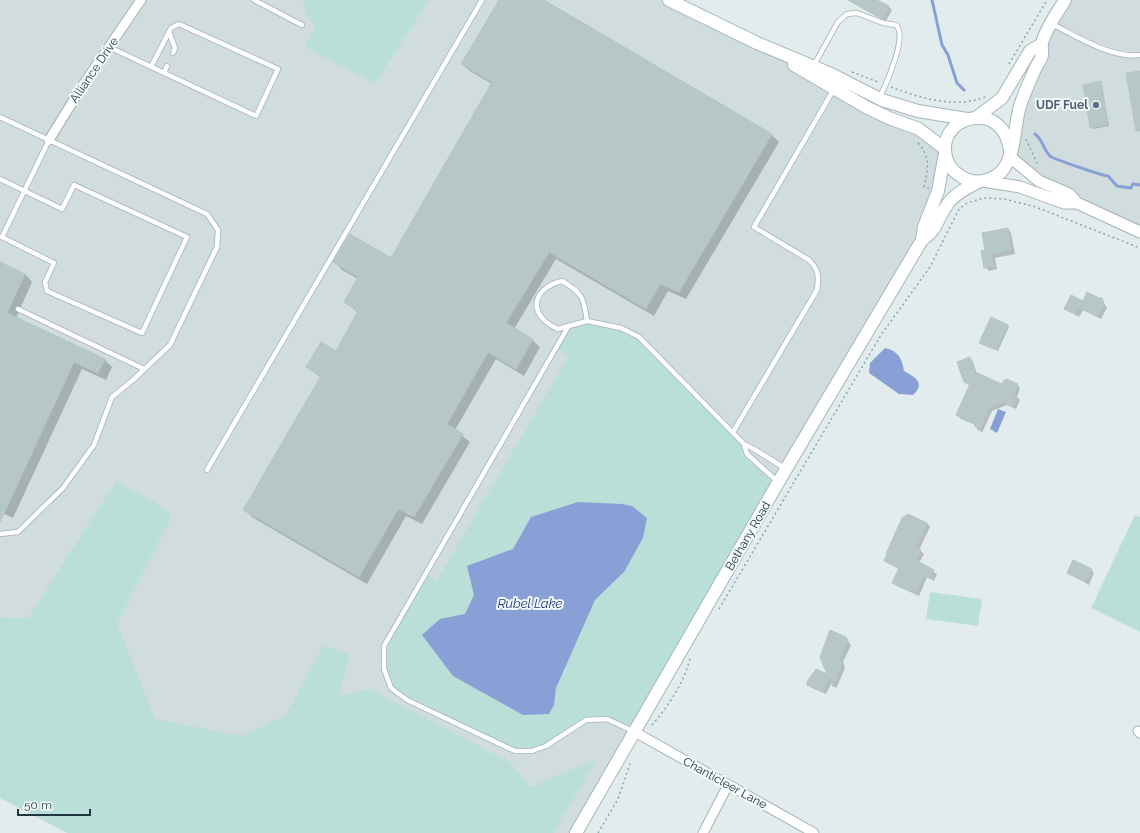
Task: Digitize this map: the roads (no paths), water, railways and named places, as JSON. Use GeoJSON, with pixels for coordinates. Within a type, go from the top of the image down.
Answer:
{"type":"FeatureCollection","features":[{"type":"Feature","properties":{"kind":"main road"},"geometry":{"type":"LineString","coordinates":[[669,0],[837,83],[918,111],[988,119],[1001,128],[1009,141],[1009,154]]}},
{"type":"Feature","properties":{"kind":"main road"},"geometry":{"type":"LineString","coordinates":[[1042,44],[1030,52],[1002,98],[972,118],[958,124],[950,132],[945,151],[948,163],[954,172],[963,178],[980,181],[993,178],[1001,171],[1015,139],[1019,108],[1042,56],[1042,44],[1065,0]]}},
{"type":"Feature","properties":{"kind":"main road"},"geometry":{"type":"LineString","coordinates":[[757,43],[813,66],[877,113],[919,128],[945,151]]}},
{"type":"Feature","properties":{"kind":"main road","name":"Bethany Road"},"geometry":{"type":"LineString","coordinates":[[576,833],[786,469],[922,240],[924,227],[938,191],[945,151]]}},
{"type":"Feature","properties":{"kind":"main road","name":"Bethany Road"},"geometry":{"type":"LineString","coordinates":[[922,240],[933,232],[942,213],[951,200],[980,181]]}},
{"type":"Feature","properties":{"kind":"street","name":"Alliance Drive"},"geometry":{"type":"LineString","coordinates":[[49,140],[141,0]]}},
{"type":"Feature","properties":{"kind":"street"},"geometry":{"type":"LineString","coordinates":[[1009,154],[1039,181],[1068,194],[1077,203],[1140,232]]}},
{"type":"Feature","properties":{"kind":"street"},"geometry":{"type":"LineString","coordinates":[[980,181],[1020,187],[1064,202],[1077,203]]}},
{"type":"Feature","properties":{"kind":"street","name":"Chanticleer Lane"},"geometry":{"type":"LineString","coordinates":[[635,732],[814,833]]}},
{"type":"Feature","properties":{"kind":"street"},"geometry":{"type":"LineString","coordinates":[[703,833],[728,785]]}},
{"type":"Feature","properties":{"kind":"lane"},"geometry":{"type":"LineString","coordinates":[[254,0],[302,25]]}},
{"type":"Feature","properties":{"kind":"lane"},"geometry":{"type":"LineString","coordinates":[[207,470],[482,0]]}},
{"type":"Feature","properties":{"kind":"lane"},"geometry":{"type":"LineString","coordinates":[[813,66],[838,22],[847,14],[858,13],[898,27],[898,50],[880,99]]}},
{"type":"Feature","properties":{"kind":"lane"},"geometry":{"type":"LineString","coordinates":[[109,47],[151,67],[256,116],[278,68],[179,24],[171,28],[151,67]]}},
{"type":"Feature","properties":{"kind":"lane"},"geometry":{"type":"LineString","coordinates":[[1052,24],[1106,49],[1132,56],[1140,56]]}},
{"type":"Feature","properties":{"kind":"lane"},"geometry":{"type":"LineString","coordinates":[[169,32],[176,48],[173,53]]}},
{"type":"Feature","properties":{"kind":"lane"},"geometry":{"type":"LineString","coordinates":[[164,73],[167,66]]}},
{"type":"Feature","properties":{"kind":"lane"},"geometry":{"type":"LineString","coordinates":[[733,432],[817,290],[819,278],[816,267],[810,260],[754,227],[837,83]]}},
{"type":"Feature","properties":{"kind":"lane"},"geometry":{"type":"LineString","coordinates":[[0,117],[100,162],[207,214],[218,230],[217,247],[170,346],[112,396],[94,445],[64,488],[18,532],[0,534]]}},
{"type":"Feature","properties":{"kind":"lane"},"geometry":{"type":"LineString","coordinates":[[0,179],[24,190],[62,209],[74,185],[187,237],[142,333],[47,291],[45,282],[54,263],[1,237],[24,190],[49,140]]}},
{"type":"Feature","properties":{"kind":"lane"},"geometry":{"type":"LineString","coordinates":[[587,321],[583,298],[574,287],[562,281],[551,284],[542,291],[537,302],[538,314],[547,324],[558,329],[587,321],[621,328],[639,337],[744,444],[754,448],[786,469]]}},
{"type":"Feature","properties":{"kind":"lane"},"geometry":{"type":"LineString","coordinates":[[18,309],[144,369]]}},
{"type":"Feature","properties":{"kind":"lane"},"geometry":{"type":"LineString","coordinates":[[568,327],[384,646],[384,669],[391,688],[407,700],[515,751],[532,751],[546,746],[586,720],[607,719],[635,732]]}},
{"type":"Feature","properties":{"kind":"lane"},"geometry":{"type":"LineString","coordinates":[[744,444],[747,454],[778,483]]}},
{"type":"Feature","properties":{"kind":"water"},"geometry":{"type":"Polygon","coordinates":[[[885,348],[893,351],[899,356],[904,371],[918,381],[919,387],[913,395],[899,394],[869,373],[870,363],[885,348]]]}},
{"type":"Feature","properties":{"kind":"water"},"geometry":{"type":"Polygon","coordinates":[[[998,409],[1006,412],[997,433],[990,429],[998,409]]]}},
{"type":"Feature","properties":{"kind":"water","name":"Rubel Lake"},"geometry":{"type":"Polygon","coordinates":[[[578,502],[622,504],[632,506],[647,518],[643,538],[624,572],[595,600],[556,688],[554,705],[549,714],[523,715],[453,676],[422,635],[440,619],[465,614],[474,595],[467,566],[513,549],[531,517],[578,502]]]}},
{"type":"Feature","properties":{"kind":"waterway"},"geometry":{"type":"LineString","coordinates":[[932,0],[942,45],[948,55],[957,83],[964,90]]}},
{"type":"Feature","properties":{"kind":"waterway"},"geometry":{"type":"LineString","coordinates":[[1035,134],[1053,158],[1108,176],[1117,186],[1131,188],[1133,184],[1140,185]]}},
{"type":"Feature","properties":{"kind":"place","name":"UDF Fuel"},"geometry":{"type":"Point","coordinates":[1096,105]}}]}
